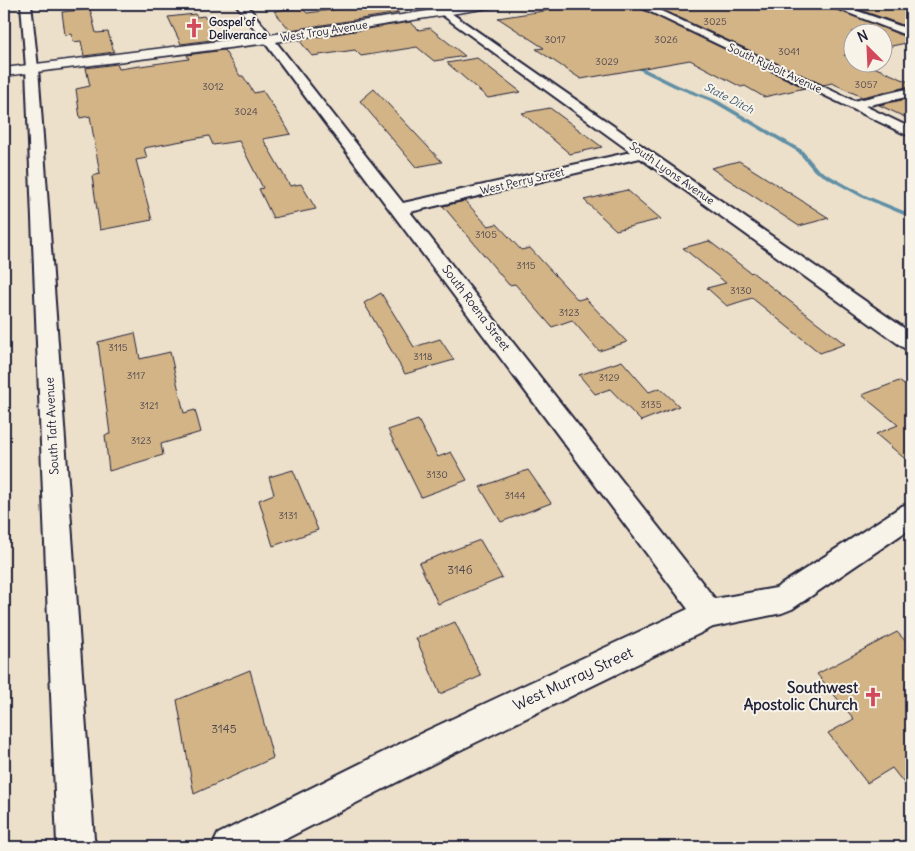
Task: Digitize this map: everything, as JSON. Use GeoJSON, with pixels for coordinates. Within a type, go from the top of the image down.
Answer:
{"type":"FeatureCollection","features":[{"type":"Feature","properties":{"kind":"street","name":"South Taft Avenue"},"geometry":{"type":"LineString","coordinates":[[26,4],[32,68],[76,844],[79,847]]}},
{"type":"Feature","properties":{"kind":"street","name":"South Roena Street"},"geometry":{"type":"LineString","coordinates":[[241,4],[709,614]]}},
{"type":"Feature","properties":{"kind":"street","name":"West Troy Avenue"},"geometry":{"type":"LineString","coordinates":[[4,72],[269,39],[438,8],[495,4]]}},
{"type":"Feature","properties":{"kind":"street","name":"South Rybolt Avenue"},"geometry":{"type":"LineString","coordinates":[[639,4],[911,133]]}},
{"type":"Feature","properties":{"kind":"street"},"geometry":{"type":"LineString","coordinates":[[830,4],[911,34]]}},
{"type":"Feature","properties":{"kind":"street","name":"South Lyons Avenue"},"geometry":{"type":"LineString","coordinates":[[438,8],[911,343]]}},
{"type":"Feature","properties":{"kind":"street"},"geometry":{"type":"LineString","coordinates":[[853,105],[911,92]]}},
{"type":"Feature","properties":{"kind":"street","name":"West Perry Street"},"geometry":{"type":"LineString","coordinates":[[400,209],[644,153]]}},
{"type":"Feature","properties":{"kind":"street","name":"West Murray Street"},"geometry":{"type":"LineString","coordinates":[[231,847],[438,743],[709,614],[782,600],[911,514]]}},
{"type":"Feature","properties":{"kind":"building"},"geometry":{"type":"Polygon","coordinates":[[[546,4],[632,4],[805,88],[764,97],[690,60],[581,79],[536,49],[544,48],[498,18],[556,9],[546,4]]]}},
{"type":"Feature","properties":{"kind":"building"},"geometry":{"type":"Polygon","coordinates":[[[650,4],[823,4],[868,22],[842,22],[842,72],[885,72],[911,83],[911,86],[862,97],[832,83],[823,85],[650,4]]]}},
{"type":"Feature","properties":{"kind":"building"},"geometry":{"type":"Polygon","coordinates":[[[843,4],[911,4],[911,28],[843,4]]]}},
{"type":"Feature","properties":{"kind":"building"},"geometry":{"type":"Polygon","coordinates":[[[363,6],[369,11],[392,8],[399,13],[290,30],[274,11],[301,7],[307,13],[363,6]]]}},
{"type":"Feature","properties":{"kind":"building"},"geometry":{"type":"Polygon","coordinates":[[[90,9],[96,33],[108,32],[114,52],[84,56],[81,41],[73,42],[72,34],[65,35],[62,12],[90,9]]]}},
{"type":"Feature","properties":{"kind":"building","name":"Gospel of Deliverance"},"geometry":{"type":"Polygon","coordinates":[[[195,14],[197,17],[204,16],[218,39],[181,44],[168,17],[195,14]]]}},
{"type":"Feature","properties":{"kind":"building"},"geometry":{"type":"Polygon","coordinates":[[[410,22],[419,30],[430,28],[465,56],[434,61],[417,47],[361,56],[355,50],[312,56],[299,40],[410,22]]]}},
{"type":"Feature","properties":{"kind":"building"},"geometry":{"type":"Polygon","coordinates":[[[892,31],[911,39],[911,42],[892,46],[892,31]]]}},
{"type":"Feature","properties":{"kind":"building"},"geometry":{"type":"Polygon","coordinates":[[[224,50],[240,76],[243,76],[254,93],[263,91],[291,134],[263,139],[290,186],[301,184],[316,209],[273,218],[259,189],[263,188],[239,141],[213,145],[209,136],[144,148],[147,158],[136,160],[152,220],[100,230],[92,176],[100,174],[90,116],[80,118],[76,89],[90,86],[86,68],[117,64],[119,69],[189,59],[187,55],[224,50]]]}},
{"type":"Feature","properties":{"kind":"building"},"geometry":{"type":"Polygon","coordinates":[[[477,58],[521,92],[488,98],[447,63],[477,58]]]}},
{"type":"Feature","properties":{"kind":"building"},"geometry":{"type":"Polygon","coordinates":[[[374,89],[442,162],[416,167],[360,101],[374,89]]]}},
{"type":"Feature","properties":{"kind":"building"},"geometry":{"type":"Polygon","coordinates":[[[911,98],[911,120],[879,105],[911,98]]]}},
{"type":"Feature","properties":{"kind":"building"},"geometry":{"type":"Polygon","coordinates":[[[550,108],[602,147],[570,154],[522,113],[550,108]]]}},
{"type":"Feature","properties":{"kind":"building"},"geometry":{"type":"Polygon","coordinates":[[[739,161],[829,218],[799,226],[711,168],[739,161]]]}},
{"type":"Feature","properties":{"kind":"building"},"geometry":{"type":"Polygon","coordinates":[[[627,190],[661,219],[616,230],[584,200],[627,190]]]}},
{"type":"Feature","properties":{"kind":"building"},"geometry":{"type":"Polygon","coordinates":[[[465,201],[488,226],[497,224],[521,250],[530,248],[578,300],[585,298],[627,342],[599,351],[572,320],[552,327],[515,284],[509,285],[443,206],[465,201]]]}},
{"type":"Feature","properties":{"kind":"building"},"geometry":{"type":"Polygon","coordinates":[[[709,241],[845,344],[820,353],[752,298],[727,306],[707,288],[726,283],[683,248],[709,241]]]}},
{"type":"Feature","properties":{"kind":"building"},"geometry":{"type":"Polygon","coordinates":[[[381,293],[414,347],[440,339],[454,360],[405,374],[364,303],[381,293]]]}},
{"type":"Feature","properties":{"kind":"building"},"geometry":{"type":"Polygon","coordinates":[[[135,333],[140,359],[170,352],[184,413],[195,410],[201,432],[161,444],[163,455],[109,471],[105,435],[110,434],[98,342],[135,333]]]}},
{"type":"Feature","properties":{"kind":"building"},"geometry":{"type":"Polygon","coordinates":[[[622,361],[649,392],[660,388],[679,406],[641,421],[610,389],[595,394],[579,375],[622,361]]]}},
{"type":"Feature","properties":{"kind":"building"},"geometry":{"type":"Polygon","coordinates":[[[899,381],[911,390],[911,464],[876,434],[898,425],[862,395],[899,381]]]}},
{"type":"Feature","properties":{"kind":"building"},"geometry":{"type":"Polygon","coordinates":[[[418,420],[438,457],[451,452],[467,480],[421,497],[388,430],[418,420]]]}},
{"type":"Feature","properties":{"kind":"building"},"geometry":{"type":"Polygon","coordinates":[[[293,470],[318,530],[273,546],[259,500],[274,494],[269,477],[293,470]]]}},
{"type":"Feature","properties":{"kind":"building"},"geometry":{"type":"Polygon","coordinates":[[[528,470],[551,503],[501,522],[480,487],[528,470]]]}},
{"type":"Feature","properties":{"kind":"building"},"geometry":{"type":"Polygon","coordinates":[[[480,540],[502,578],[438,604],[419,563],[480,540]]]}},
{"type":"Feature","properties":{"kind":"building"},"geometry":{"type":"Polygon","coordinates":[[[455,622],[481,676],[440,694],[416,638],[455,622]]]}},
{"type":"Feature","properties":{"kind":"building","name":"Southwest Apostolic Church"},"geometry":{"type":"Polygon","coordinates":[[[897,632],[911,647],[911,792],[892,768],[867,783],[828,733],[854,719],[817,674],[897,632]]]}},
{"type":"Feature","properties":{"kind":"building"},"geometry":{"type":"Polygon","coordinates":[[[250,670],[273,758],[194,794],[177,700],[250,670]]]}},
{"type":"Feature","properties":{"kind":"waterway","name":"State Ditch"},"geometry":{"type":"LineString","coordinates":[[533,4],[554,16]]}},
{"type":"Feature","properties":{"kind":"waterway","name":"State Ditch"},"geometry":{"type":"LineString","coordinates":[[629,63],[676,86],[715,101],[800,151],[816,170],[863,196],[911,216]]}},
{"type":"Feature","properties":{"kind":"place","name":"Gospel of Deliverance"},"geometry":{"type":"Point","coordinates":[194,28]}},
{"type":"Feature","properties":{"kind":"place","name":"Southwest Apostolic Church"},"geometry":{"type":"Point","coordinates":[873,697]}}]}
